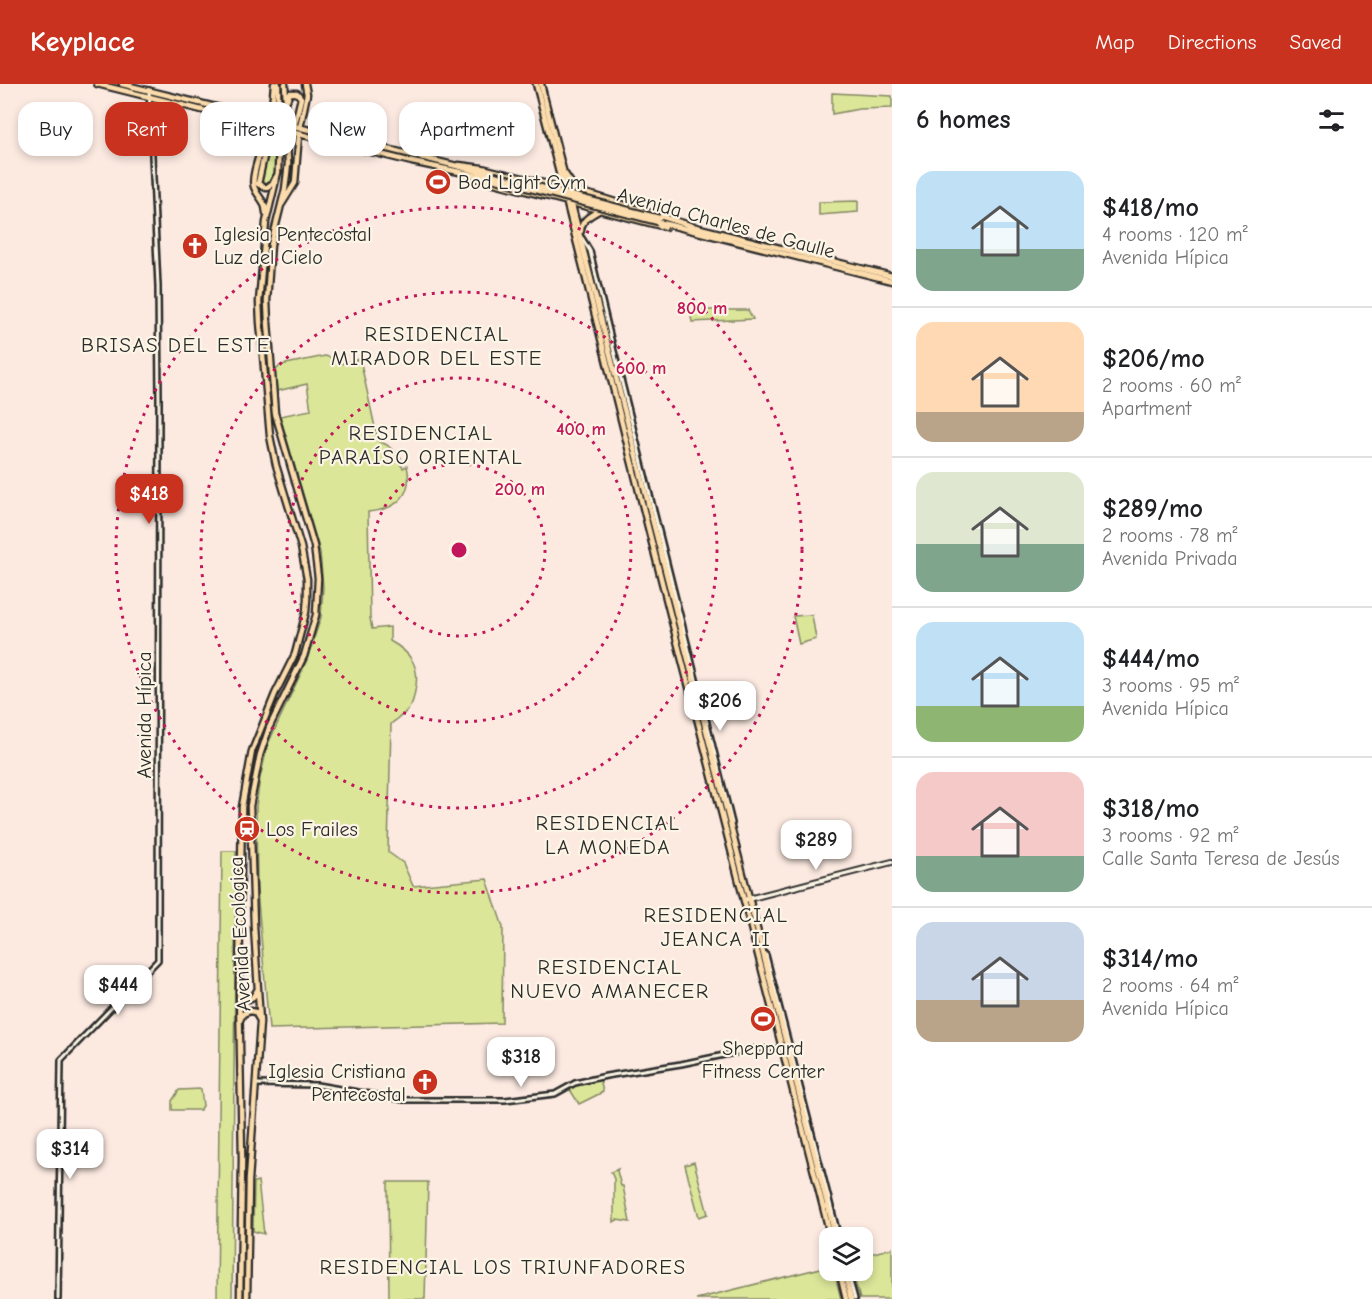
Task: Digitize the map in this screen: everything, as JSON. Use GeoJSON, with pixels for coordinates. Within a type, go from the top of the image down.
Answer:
{"type":"FeatureCollection","features":[{"type":"Feature","properties":{"kind":"main road","name":"Avenida Charles de Gaulle"},"geometry":{"type":"LineString","coordinates":[[98,84],[200,109]]}},
{"type":"Feature","properties":{"kind":"main road","name":"Avenida Charles de Gaulle"},"geometry":{"type":"LineString","coordinates":[[122,84],[200,103]]}},
{"type":"Feature","properties":{"kind":"main road"},"geometry":{"type":"LineString","coordinates":[[273,102],[276,84]]}},
{"type":"Feature","properties":{"kind":"main road"},"geometry":{"type":"LineString","coordinates":[[240,1299],[242,1159],[239,988],[242,807],[255,741],[299,641],[307,599],[307,579],[301,547],[276,465],[267,416],[259,302],[267,216],[278,172],[276,84]]}},
{"type":"Feature","properties":{"kind":"main road","name":"Avenida Ecológica"},"geometry":{"type":"LineString","coordinates":[[285,84],[286,102]]}},
{"type":"Feature","properties":{"kind":"main road"},"geometry":{"type":"LineString","coordinates":[[281,206],[295,183],[300,131],[307,94],[305,84]]}},
{"type":"Feature","properties":{"kind":"main road"},"geometry":{"type":"LineString","coordinates":[[536,84],[560,167],[576,188],[688,228]]}},
{"type":"Feature","properties":{"kind":"main road"},"geometry":{"type":"LineString","coordinates":[[541,84],[564,188],[581,237],[828,1227]]}},
{"type":"Feature","properties":{"kind":"main road"},"geometry":{"type":"LineString","coordinates":[[286,102],[290,93],[293,92],[301,98],[296,119]]}},
{"type":"Feature","properties":{"kind":"main road","name":"Avenida Charles de Gaulle"},"geometry":{"type":"LineString","coordinates":[[296,128],[456,172],[494,177]]}},
{"type":"Feature","properties":{"kind":"main road","name":"Avenida Charles de Gaulle"},"geometry":{"type":"LineString","coordinates":[[296,131],[450,165],[688,228],[875,274],[892,276]]}},
{"type":"Feature","properties":{"kind":"main road"},"geometry":{"type":"LineString","coordinates":[[261,156],[253,185],[265,203],[267,216]]}},
{"type":"Feature","properties":{"kind":"main road"},"geometry":{"type":"LineString","coordinates":[[264,156],[258,184],[262,188],[269,187],[278,172]]}},
{"type":"Feature","properties":{"kind":"main road","name":"Avenida Ecológica"},"geometry":{"type":"LineString","coordinates":[[247,1299],[249,1180],[260,1022],[250,848],[250,807],[256,770],[269,728],[309,644],[318,599],[314,546],[275,413],[267,301],[271,245],[281,206],[288,156]]}},
{"type":"Feature","properties":{"kind":"main road"},"geometry":{"type":"LineString","coordinates":[[450,165],[466,165],[596,196]]}},
{"type":"Feature","properties":{"kind":"main road"},"geometry":{"type":"LineString","coordinates":[[543,183],[555,180],[560,167]]}},
{"type":"Feature","properties":{"kind":"main road"},"geometry":{"type":"LineString","coordinates":[[456,172],[655,225],[688,228]]}},
{"type":"Feature","properties":{"kind":"main road"},"geometry":{"type":"LineString","coordinates":[[542,194],[563,204],[572,221]]}},
{"type":"Feature","properties":{"kind":"main road"},"geometry":{"type":"LineString","coordinates":[[568,201],[624,434],[834,1227]]}},
{"type":"Feature","properties":{"kind":"main road"},"geometry":{"type":"LineString","coordinates":[[581,237],[583,224],[587,218],[600,210]]}},
{"type":"Feature","properties":{"kind":"main road","name":"Avenida Charles de Gaulle"},"geometry":{"type":"LineString","coordinates":[[875,274],[892,281]]}},
{"type":"Feature","properties":{"kind":"main road"},"geometry":{"type":"LineString","coordinates":[[748,899],[892,862]]}},
{"type":"Feature","properties":{"kind":"main road"},"geometry":{"type":"LineString","coordinates":[[239,988],[243,996],[249,999],[255,995],[258,988]]}},
{"type":"Feature","properties":{"kind":"main road"},"geometry":{"type":"LineString","coordinates":[[239,1023],[243,1014],[250,1011],[257,1014],[260,1022]]}},
{"type":"Feature","properties":{"kind":"main road"},"geometry":{"type":"LineString","coordinates":[[842,1281],[846,1299]]}},
{"type":"Feature","properties":{"kind":"main road"},"geometry":{"type":"LineString","coordinates":[[849,1281],[853,1299]]}},
{"type":"Feature","properties":{"kind":"street","name":"Avenida Hípica"},"geometry":{"type":"LineString","coordinates":[[57,1299],[61,1060],[158,960],[158,286],[149,90]]}},
{"type":"Feature","properties":{"kind":"street"},"geometry":{"type":"LineString","coordinates":[[256,1084],[317,1085],[413,1100],[505,1101],[555,1094],[576,1083],[606,1076],[753,1049],[782,1048]]}},
{"type":"Feature","properties":{"kind":"green space"},"geometry":{"type":"Polygon","coordinates":[[[832,93],[892,96],[892,108],[859,109],[832,114],[832,93]]]}},
{"type":"Feature","properties":{"kind":"green space"},"geometry":{"type":"Polygon","coordinates":[[[266,156],[277,156],[270,181],[265,185],[260,181],[266,156]]]}},
{"type":"Feature","properties":{"kind":"green space"},"geometry":{"type":"Polygon","coordinates":[[[858,201],[858,212],[819,215],[819,202],[858,201]]]}},
{"type":"Feature","properties":{"kind":"green space"},"geometry":{"type":"Polygon","coordinates":[[[748,310],[753,319],[692,322],[690,311],[748,310]]]}},
{"type":"Feature","properties":{"kind":"green space"},"geometry":{"type":"Polygon","coordinates":[[[325,356],[339,360],[340,364],[360,359],[378,441],[387,445],[401,458],[399,462],[403,468],[407,466],[408,486],[400,500],[378,511],[368,512],[372,629],[390,627],[390,641],[408,655],[416,674],[414,698],[411,704],[405,713],[391,724],[388,852],[403,863],[413,886],[487,879],[503,927],[502,1023],[269,1029],[257,889],[256,806],[268,744],[307,660],[321,617],[323,587],[320,552],[280,416],[311,410],[307,384],[277,391],[275,371],[281,365],[325,356]]]}},
{"type":"Feature","properties":{"kind":"green space"},"geometry":{"type":"Polygon","coordinates":[[[812,615],[816,639],[799,644],[793,616],[812,615]]]}},
{"type":"Feature","properties":{"kind":"green space"},"geometry":{"type":"Polygon","coordinates":[[[222,851],[236,851],[232,1299],[217,1299],[222,851]]]}},
{"type":"Feature","properties":{"kind":"green space"},"geometry":{"type":"Polygon","coordinates":[[[600,1079],[603,1092],[579,1104],[569,1088],[600,1079]]]}},
{"type":"Feature","properties":{"kind":"green space"},"geometry":{"type":"Polygon","coordinates":[[[201,1089],[203,1106],[200,1110],[172,1110],[172,1101],[179,1090],[201,1089]]]}},
{"type":"Feature","properties":{"kind":"green space"},"geometry":{"type":"Polygon","coordinates":[[[694,1162],[708,1214],[699,1217],[685,1165],[694,1162]]]}},
{"type":"Feature","properties":{"kind":"green space"},"geometry":{"type":"Polygon","coordinates":[[[618,1169],[630,1222],[617,1220],[614,1222],[614,1179],[611,1172],[618,1169]]]}},
{"type":"Feature","properties":{"kind":"green space"},"geometry":{"type":"Polygon","coordinates":[[[258,1181],[264,1234],[253,1231],[254,1182],[258,1181]]]}},
{"type":"Feature","properties":{"kind":"green space"},"geometry":{"type":"Polygon","coordinates":[[[388,1182],[428,1182],[425,1299],[389,1299],[388,1182]]]}},
{"type":"Feature","properties":{"kind":"green space"},"geometry":{"type":"Polygon","coordinates":[[[892,1248],[892,1299],[860,1299],[855,1281],[873,1281],[873,1253],[892,1248]]]}},
{"type":"Feature","properties":{"kind":"green space"},"geometry":{"type":"Polygon","coordinates":[[[819,1268],[819,1281],[836,1281],[841,1299],[696,1299],[819,1268]]]}},
{"type":"Feature","properties":{"kind":"place","name":"Bod Light Gym"},"geometry":{"type":"Point","coordinates":[438,182]}},
{"type":"Feature","properties":{"kind":"place","name":"Iglesia Pentecostal Luz del Cielo"},"geometry":{"type":"Point","coordinates":[195,246]}},
{"type":"Feature","properties":{"kind":"place","name":"Los Frailes"},"geometry":{"type":"Point","coordinates":[247,829]}},
{"type":"Feature","properties":{"kind":"place","name":"Sheppard Fitness Center"},"geometry":{"type":"Point","coordinates":[763,1019]}},
{"type":"Feature","properties":{"kind":"place","name":"Iglesia Cristiana Pentecostal"},"geometry":{"type":"Point","coordinates":[425,1082]}},
{"type":"Feature","properties":{"kind":"district","name":"BRISAS DEL ESTE"},"geometry":{"type":"Point","coordinates":[176,345]}},
{"type":"Feature","properties":{"kind":"district","name":"RESIDENCIAL MIRADOR DEL ESTE"},"geometry":{"type":"Point","coordinates":[437,346]}},
{"type":"Feature","properties":{"kind":"district","name":"RESIDENCIAL PARAÍSO ORIENTAL"},"geometry":{"type":"Point","coordinates":[421,445]}},
{"type":"Feature","properties":{"kind":"district","name":"RESIDENCIAL LA MONEDA"},"geometry":{"type":"Point","coordinates":[608,835]}},
{"type":"Feature","properties":{"kind":"district","name":"RESIDENCIAL JEANCA II"},"geometry":{"type":"Point","coordinates":[716,927]}},
{"type":"Feature","properties":{"kind":"district","name":"RESIDENCIAL NUEVO AMANECER"},"geometry":{"type":"Point","coordinates":[610,979]}},
{"type":"Feature","properties":{"kind":"district","name":"RESIDENCIAL LOS TRIUNFADORES"},"geometry":{"type":"Point","coordinates":[503,1267]}}]}
